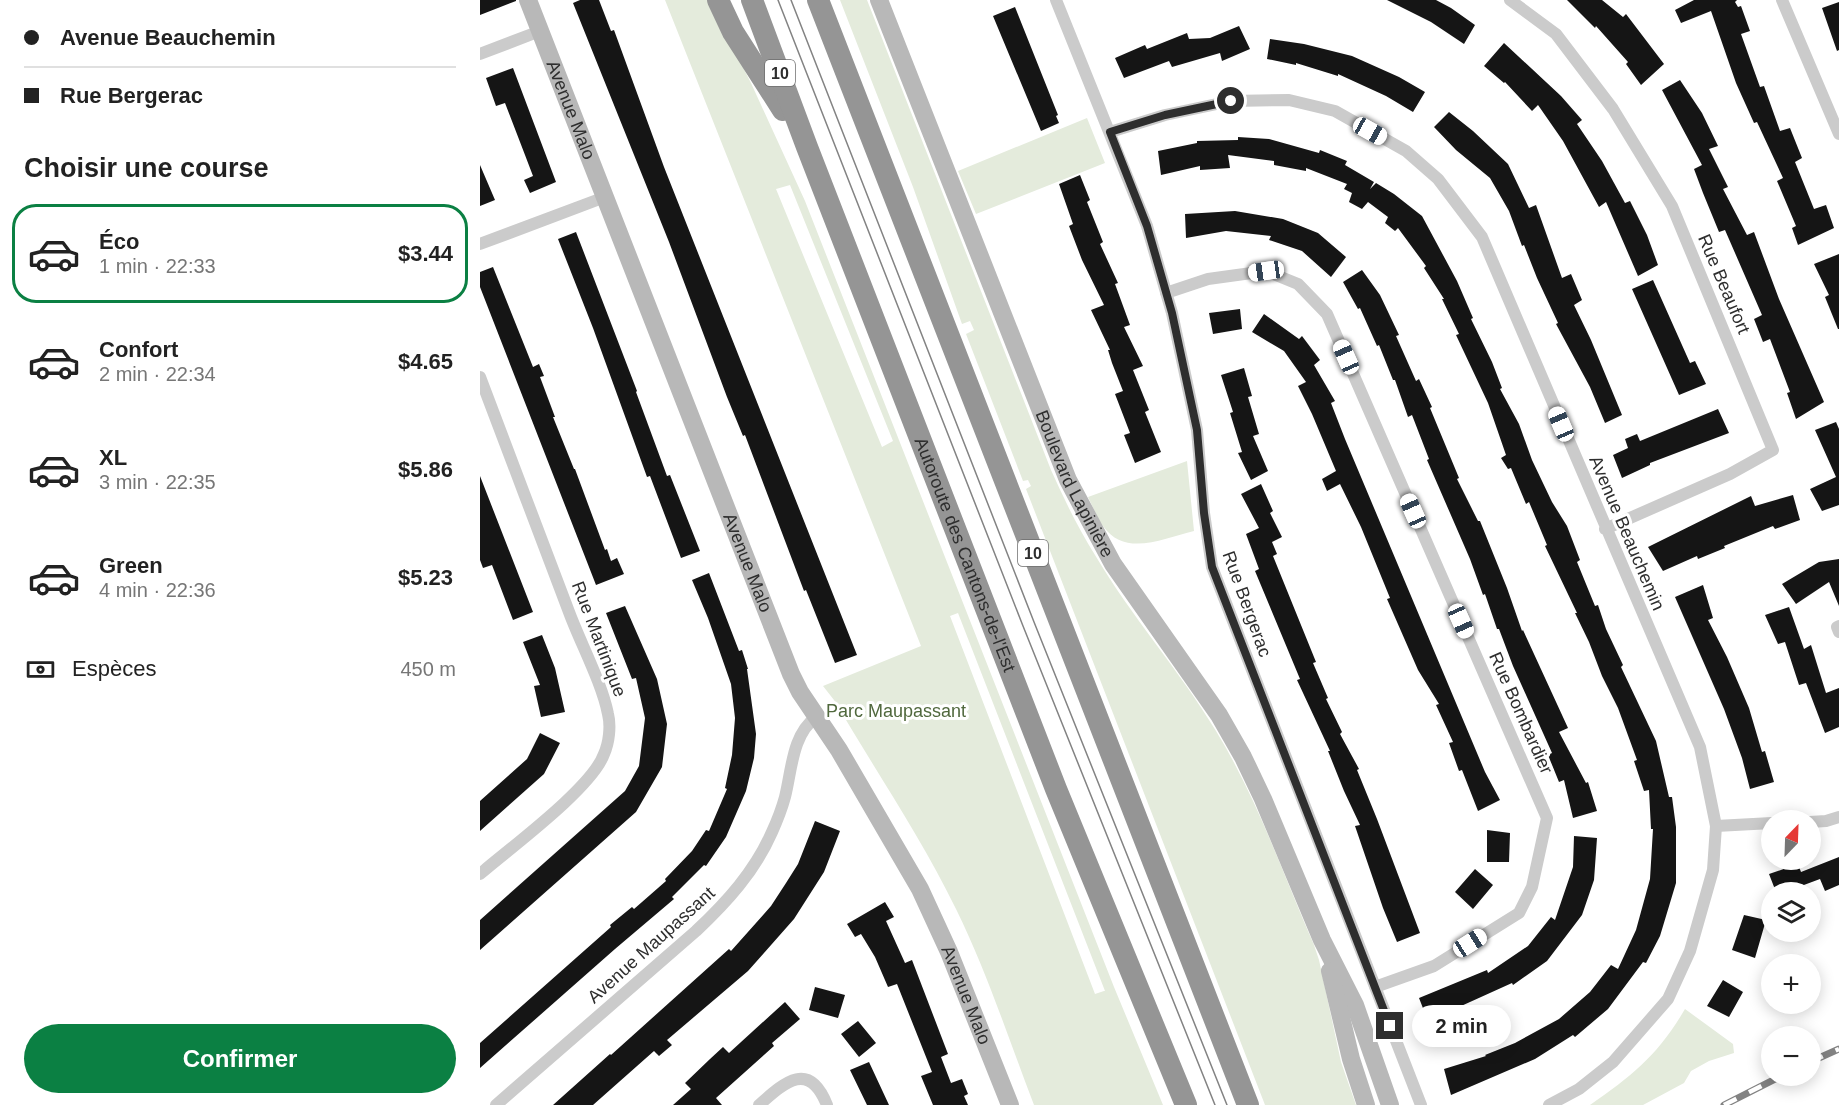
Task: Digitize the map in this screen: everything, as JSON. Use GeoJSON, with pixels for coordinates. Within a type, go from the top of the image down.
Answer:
{"type":"FeatureCollection","features":[{"type":"Feature","properties":{"kind":"highway"},"geometry":{"type":"LineString","coordinates":[[718,0],[733,32],[807,147]]}},
{"type":"Feature","properties":{"kind":"highway","name":"Autoroute des Cantons-de-l'Est"},"geometry":{"type":"LineString","coordinates":[[752,0],[1056,789],[1186,1105]]}},
{"type":"Feature","properties":{"kind":"highway","name":"10"},"geometry":{"type":"LineString","coordinates":[[818,0],[1248,1105]]}},
{"type":"Feature","properties":{"kind":"main road","name":"Avenue Malo"},"geometry":{"type":"LineString","coordinates":[[528,0],[791,674],[866,796],[923,895],[949,952],[1010,1105]]}},
{"type":"Feature","properties":{"kind":"main road","name":"Boulevard Lapinière"},"geometry":{"type":"LineString","coordinates":[[879,0],[1068,480],[1113,564],[1237,744],[1263,799],[1322,940],[1355,1005],[1390,1105]]}},
{"type":"Feature","properties":{"kind":"main road","name":"Boulevard Lapinière"},"geometry":{"type":"LineString","coordinates":[[1322,940],[1351,1059],[1366,1105]]}},
{"type":"Feature","properties":{"kind":"street","name":"Rue Bergerac"},"geometry":{"type":"LineString","coordinates":[[1056,0],[1147,226],[1166,293],[1188,380],[1197,430],[1204,513],[1212,567],[1421,1105]]}},
{"type":"Feature","properties":{"kind":"street","name":"Rue Beaufort"},"geometry":{"type":"LineString","coordinates":[[1510,0],[1556,34],[1613,109],[1672,206],[1773,450],[1730,474],[1605,529]]}},
{"type":"Feature","properties":{"kind":"street"},"geometry":{"type":"LineString","coordinates":[[1782,0],[1839,134]]}},
{"type":"Feature","properties":{"kind":"street"},"geometry":{"type":"LineString","coordinates":[[480,54],[540,31]]}},
{"type":"Feature","properties":{"kind":"street","name":"Avenue Beauchemin"},"geometry":{"type":"LineString","coordinates":[[1110,132],[1165,115],[1231,101],[1289,100],[1335,111],[1406,151],[1438,178],[1482,237],[1700,747],[1716,826],[1713,870],[1690,951],[1668,999],[1613,1062],[1579,1089],[1549,1105]]}},
{"type":"Feature","properties":{"kind":"street"},"geometry":{"type":"LineString","coordinates":[[480,244],[605,197]]}},
{"type":"Feature","properties":{"kind":"street","name":"Rue Bombardier"},"geometry":{"type":"LineString","coordinates":[[1166,293],[1208,279],[1266,271],[1298,284],[1327,314],[1547,818],[1532,886],[1519,914],[1434,966],[1375,987]]}},
{"type":"Feature","properties":{"kind":"street","name":"Rue Martinique"},"geometry":{"type":"LineString","coordinates":[[480,377],[602,695],[608,715],[609,737],[604,755],[596,770],[586,781],[480,874]]}},
{"type":"Feature","properties":{"kind":"street"},"geometry":{"type":"LineString","coordinates":[[1839,626],[1837,627],[1839,632]]}},
{"type":"Feature","properties":{"kind":"street","name":"Avenue Maupassant"},"geometry":{"type":"LineString","coordinates":[[496,1105],[724,904],[749,873],[771,833],[784,799],[799,738],[804,728],[816,717]]}},
{"type":"Feature","properties":{"kind":"street"},"geometry":{"type":"LineString","coordinates":[[1821,821],[1839,817]]}},
{"type":"Feature","properties":{"kind":"street"},"geometry":{"type":"LineString","coordinates":[[1716,826],[1761,824]]}},
{"type":"Feature","properties":{"kind":"street"},"geometry":{"type":"LineString","coordinates":[[759,1105],[783,1085],[792,1080],[801,1079],[818,1086],[827,1105]]}},
{"type":"Feature","properties":{"kind":"green space","name":"Parc Maupassant"},"geometry":{"type":"Polygon","coordinates":[[[665,0],[709,0],[751,83],[805,201],[1114,987],[1163,1105],[1034,1105],[988,982],[956,909],[913,830],[834,700],[823,686],[921,646],[665,0]],[[790,185],[776,189],[882,447],[893,441],[790,185]],[[958,613],[950,616],[1095,994],[1105,991],[958,613]]]}},
{"type":"Feature","properties":{"kind":"green space"},"geometry":{"type":"Polygon","coordinates":[[[840,0],[867,0],[1051,470],[1072,513],[1109,578],[1202,708],[1231,757],[1257,809],[1314,945],[1341,1062],[1356,1105],[1265,1105],[1026,489],[1031,486],[1028,480],[1023,481],[966,334],[974,330],[970,321],[962,324],[913,187],[840,0]]]}},
{"type":"Feature","properties":{"kind":"green space"},"geometry":{"type":"Polygon","coordinates":[[[1087,118],[1105,163],[976,214],[958,171],[1087,118]]]}},
{"type":"Feature","properties":{"kind":"green space"},"geometry":{"type":"Polygon","coordinates":[[[1187,461],[1194,531],[1158,541],[1134,543],[1112,536],[1103,526],[1088,497],[1187,461]]]}},
{"type":"Feature","properties":{"kind":"green space"},"geometry":{"type":"Polygon","coordinates":[[[1685,1009],[1733,1044],[1734,1053],[1709,1061],[1691,1071],[1684,1083],[1643,1105],[1590,1105],[1644,1063],[1665,1039],[1685,1009]]]}},
{"type":"Feature","properties":{"kind":"building"},"geometry":{"type":"Polygon","coordinates":[[[480,0],[516,0],[516,1],[480,15],[480,0]]]}},
{"type":"Feature","properties":{"kind":"building"},"geometry":{"type":"Polygon","coordinates":[[[580,0],[599,0],[611,31],[614,30],[664,167],[857,655],[835,663],[806,590],[804,591],[745,435],[743,436],[727,397],[669,242],[573,3],[580,0]]]}},
{"type":"Feature","properties":{"kind":"building"},"geometry":{"type":"Polygon","coordinates":[[[1387,0],[1436,0],[1475,25],[1464,44],[1431,22],[1387,0]]]}},
{"type":"Feature","properties":{"kind":"building"},"geometry":{"type":"Polygon","coordinates":[[[1567,0],[1602,0],[1623,17],[1626,14],[1664,64],[1641,85],[1626,64],[1628,62],[1596,26],[1595,28],[1567,0]]]}},
{"type":"Feature","properties":{"kind":"building"},"geometry":{"type":"Polygon","coordinates":[[[1694,0],[1737,0],[1735,2],[1738,7],[1741,6],[1750,31],[1741,34],[1760,87],[1764,86],[1780,131],[1790,128],[1802,158],[1795,162],[1814,209],[1826,205],[1834,228],[1798,245],[1792,228],[1796,226],[1777,181],[1783,178],[1736,83],[1711,11],[1681,23],[1675,10],[1694,0]]]}},
{"type":"Feature","properties":{"kind":"building"},"geometry":{"type":"Polygon","coordinates":[[[1839,2],[1839,50],[1837,51],[1822,8],[1839,2]]]}},
{"type":"Feature","properties":{"kind":"building"},"geometry":{"type":"Polygon","coordinates":[[[1015,7],[1058,115],[1056,116],[1059,123],[1041,131],[993,16],[1015,7]]]}},
{"type":"Feature","properties":{"kind":"building"},"geometry":{"type":"Polygon","coordinates":[[[1239,26],[1250,49],[1222,61],[1220,53],[1172,67],[1169,61],[1124,78],[1115,58],[1145,45],[1147,49],[1187,33],[1189,39],[1210,38],[1239,26]]]}},
{"type":"Feature","properties":{"kind":"building"},"geometry":{"type":"Polygon","coordinates":[[[1270,39],[1304,44],[1352,56],[1399,77],[1425,92],[1413,112],[1386,96],[1338,74],[1338,76],[1296,63],[1296,65],[1267,59],[1270,39]]]}},
{"type":"Feature","properties":{"kind":"building"},"geometry":{"type":"Polygon","coordinates":[[[1504,43],[1561,96],[1582,120],[1577,124],[1602,161],[1625,203],[1630,201],[1647,235],[1658,265],[1638,276],[1606,202],[1599,207],[1563,141],[1538,105],[1532,111],[1505,82],[1484,66],[1504,43]]]}},
{"type":"Feature","properties":{"kind":"building"},"geometry":{"type":"Polygon","coordinates":[[[513,68],[556,182],[530,193],[524,180],[533,176],[525,155],[505,103],[496,106],[486,78],[513,68]]]}},
{"type":"Feature","properties":{"kind":"building"},"geometry":{"type":"Polygon","coordinates":[[[1680,80],[1702,113],[1718,146],[1709,149],[1728,187],[1723,189],[1747,235],[1754,232],[1779,299],[1824,402],[1796,419],[1787,393],[1790,392],[1770,339],[1763,342],[1754,319],[1762,315],[1725,230],[1719,232],[1694,169],[1702,165],[1662,90],[1680,80]]]}},
{"type":"Feature","properties":{"kind":"building"},"geometry":{"type":"Polygon","coordinates":[[[1449,112],[1508,164],[1529,208],[1536,205],[1562,278],[1571,274],[1582,300],[1574,305],[1622,415],[1605,423],[1590,387],[1556,324],[1558,323],[1524,245],[1522,246],[1509,211],[1490,178],[1456,150],[1434,127],[1449,112]]]}},
{"type":"Feature","properties":{"kind":"building"},"geometry":{"type":"Polygon","coordinates":[[[1238,137],[1269,139],[1319,153],[1320,150],[1347,161],[1345,165],[1374,182],[1370,189],[1376,183],[1422,216],[1457,281],[1473,318],[1471,319],[1492,362],[1502,388],[1500,389],[1519,424],[1532,460],[1552,502],[1567,526],[1580,560],[1577,562],[1595,606],[1598,605],[1606,629],[1623,665],[1621,667],[1656,741],[1669,797],[1672,797],[1676,827],[1676,883],[1660,936],[1646,963],[1643,962],[1608,1009],[1575,1037],[1573,1035],[1535,1059],[1451,1095],[1444,1069],[1486,1056],[1559,1019],[1590,992],[1611,965],[1618,969],[1636,930],[1650,879],[1653,829],[1651,829],[1649,790],[1644,791],[1634,761],[1637,760],[1618,708],[1545,546],[1547,545],[1529,502],[1526,504],[1511,468],[1508,469],[1501,458],[1506,455],[1488,403],[1456,335],[1459,334],[1442,299],[1444,299],[1424,268],[1426,266],[1398,228],[1395,231],[1385,223],[1388,217],[1368,202],[1362,209],[1349,202],[1352,193],[1344,189],[1347,184],[1306,168],[1306,171],[1274,165],[1274,161],[1228,155],[1230,168],[1200,170],[1200,166],[1161,175],[1158,151],[1197,143],[1197,141],[1238,140],[1238,137]]]}},
{"type":"Feature","properties":{"kind":"building"},"geometry":{"type":"Polygon","coordinates":[[[480,165],[495,200],[480,206],[480,165]]]}},
{"type":"Feature","properties":{"kind":"building"},"geometry":{"type":"Polygon","coordinates":[[[1080,175],[1090,200],[1087,202],[1103,242],[1100,244],[1118,283],[1115,284],[1130,325],[1124,327],[1143,366],[1133,370],[1149,410],[1145,412],[1161,452],[1135,463],[1124,435],[1130,433],[1115,394],[1123,391],[1112,363],[1108,350],[1110,350],[1091,310],[1104,305],[1082,260],[1069,226],[1073,224],[1059,184],[1080,175]]]}},
{"type":"Feature","properties":{"kind":"building"},"geometry":{"type":"Polygon","coordinates":[[[1235,211],[1283,219],[1318,233],[1346,257],[1331,277],[1302,251],[1269,240],[1271,236],[1226,231],[1186,238],[1185,214],[1235,211]]]}},
{"type":"Feature","properties":{"kind":"building"},"geometry":{"type":"Polygon","coordinates":[[[576,232],[667,476],[670,475],[700,551],[681,558],[650,476],[647,477],[558,239],[576,232]]]}},
{"type":"Feature","properties":{"kind":"building"},"geometry":{"type":"Polygon","coordinates":[[[1839,254],[1838,329],[1825,297],[1829,295],[1814,264],[1839,254]]]}},
{"type":"Feature","properties":{"kind":"building"},"geometry":{"type":"Polygon","coordinates":[[[493,267],[533,367],[539,364],[544,376],[540,377],[555,417],[553,417],[605,550],[607,549],[611,561],[617,558],[624,574],[596,585],[480,287],[480,272],[493,267]]]}},
{"type":"Feature","properties":{"kind":"building"},"geometry":{"type":"Polygon","coordinates":[[[1362,270],[1380,295],[1399,335],[1396,336],[1416,381],[1419,379],[1432,407],[1430,408],[1459,478],[1457,479],[1480,521],[1522,631],[1568,728],[1559,732],[1586,783],[1588,782],[1597,811],[1573,818],[1564,780],[1559,782],[1548,755],[1552,753],[1499,629],[1497,629],[1485,594],[1483,595],[1427,460],[1429,459],[1412,415],[1408,417],[1379,345],[1377,346],[1360,308],[1358,309],[1343,282],[1362,270]]]}},
{"type":"Feature","properties":{"kind":"building"},"geometry":{"type":"Polygon","coordinates":[[[1653,280],[1690,363],[1695,361],[1706,384],[1679,395],[1632,289],[1653,280]]]}},
{"type":"Feature","properties":{"kind":"building"},"geometry":{"type":"Polygon","coordinates":[[[1240,309],[1242,329],[1213,334],[1209,313],[1240,309]]]}},
{"type":"Feature","properties":{"kind":"building"},"geometry":{"type":"Polygon","coordinates":[[[1264,314],[1299,339],[1302,336],[1320,360],[1314,365],[1335,401],[1331,403],[1345,439],[1485,772],[1500,800],[1478,811],[1462,770],[1459,771],[1449,743],[1453,742],[1436,705],[1439,704],[1418,670],[1387,599],[1390,598],[1361,527],[1340,484],[1327,491],[1322,479],[1336,471],[1298,386],[1306,382],[1284,351],[1252,332],[1264,314]]]}},
{"type":"Feature","properties":{"kind":"building"},"geometry":{"type":"Polygon","coordinates":[[[1244,368],[1252,396],[1248,397],[1259,434],[1253,436],[1268,471],[1251,480],[1238,453],[1242,452],[1230,413],[1233,412],[1221,375],[1244,368]]]}},
{"type":"Feature","properties":{"kind":"building"},"geometry":{"type":"Polygon","coordinates":[[[1718,409],[1729,433],[1650,463],[1622,478],[1613,455],[1628,448],[1625,439],[1637,434],[1640,441],[1718,409]]]}},
{"type":"Feature","properties":{"kind":"building"},"geometry":{"type":"Polygon","coordinates":[[[1836,422],[1839,429],[1839,505],[1822,511],[1810,489],[1836,477],[1815,430],[1836,422]]]}},
{"type":"Feature","properties":{"kind":"building"},"geometry":{"type":"Polygon","coordinates":[[[480,476],[533,612],[513,620],[492,565],[483,568],[480,560],[480,476]]]}},
{"type":"Feature","properties":{"kind":"building"},"geometry":{"type":"Polygon","coordinates":[[[1261,484],[1273,511],[1270,513],[1282,537],[1272,542],[1277,554],[1273,556],[1316,662],[1313,663],[1328,698],[1326,699],[1342,732],[1340,734],[1359,769],[1357,770],[1420,933],[1397,942],[1355,826],[1360,825],[1344,791],[1328,751],[1330,751],[1297,680],[1300,679],[1255,571],[1259,569],[1246,534],[1259,528],[1241,494],[1261,484]]]}},
{"type":"Feature","properties":{"kind":"building"},"geometry":{"type":"Polygon","coordinates":[[[1793,495],[1800,520],[1775,529],[1773,526],[1698,559],[1697,556],[1663,571],[1648,547],[1751,496],[1755,506],[1793,495]]]}},
{"type":"Feature","properties":{"kind":"building"},"geometry":{"type":"Polygon","coordinates":[[[1839,559],[1839,606],[1829,582],[1796,604],[1782,584],[1819,562],[1839,559]]]}},
{"type":"Feature","properties":{"kind":"building"},"geometry":{"type":"Polygon","coordinates":[[[709,573],[748,669],[756,734],[754,758],[746,791],[726,837],[706,866],[704,865],[672,897],[674,899],[480,1068],[480,1043],[611,927],[610,925],[632,907],[634,909],[666,881],[665,879],[692,851],[706,830],[709,831],[727,789],[725,788],[732,755],[735,718],[731,684],[692,580],[709,573]]]}},
{"type":"Feature","properties":{"kind":"building"},"geometry":{"type":"Polygon","coordinates":[[[1703,585],[1713,618],[1708,620],[1749,708],[1774,782],[1750,789],[1742,758],[1724,709],[1675,597],[1703,585]]]}},
{"type":"Feature","properties":{"kind":"building"},"geometry":{"type":"Polygon","coordinates":[[[625,606],[657,679],[667,724],[662,767],[636,812],[480,950],[480,920],[625,791],[639,766],[645,718],[636,678],[632,679],[606,613],[625,606]]]}},
{"type":"Feature","properties":{"kind":"building"},"geometry":{"type":"Polygon","coordinates":[[[1789,607],[1804,649],[1811,645],[1826,693],[1839,688],[1839,727],[1825,733],[1806,683],[1799,685],[1785,642],[1778,644],[1765,615],[1789,607]]]}},
{"type":"Feature","properties":{"kind":"building"},"geometry":{"type":"Polygon","coordinates":[[[542,635],[555,668],[565,712],[541,717],[534,686],[540,685],[523,642],[542,635]]]}},
{"type":"Feature","properties":{"kind":"building"},"geometry":{"type":"Polygon","coordinates":[[[540,733],[560,743],[544,774],[480,831],[480,801],[527,759],[540,733]]]}},
{"type":"Feature","properties":{"kind":"building"},"geometry":{"type":"Polygon","coordinates":[[[815,821],[840,831],[824,872],[794,919],[748,971],[667,1040],[672,1045],[659,1056],[654,1051],[593,1105],[553,1105],[729,949],[731,951],[771,906],[786,883],[798,864],[815,821]]]}},
{"type":"Feature","properties":{"kind":"building"},"geometry":{"type":"Polygon","coordinates":[[[1487,830],[1510,833],[1509,862],[1487,862],[1487,830]]]}},
{"type":"Feature","properties":{"kind":"building"},"geometry":{"type":"Polygon","coordinates":[[[1574,836],[1597,838],[1594,880],[1582,915],[1547,961],[1513,985],[1512,983],[1428,1021],[1419,998],[1487,970],[1488,973],[1528,946],[1551,917],[1555,920],[1573,867],[1574,836]]]}},
{"type":"Feature","properties":{"kind":"building"},"geometry":{"type":"Polygon","coordinates":[[[1839,857],[1839,885],[1825,891],[1820,879],[1812,882],[1772,882],[1769,874],[1781,870],[1800,870],[1801,872],[1821,870],[1821,864],[1839,857]]]}},
{"type":"Feature","properties":{"kind":"building"},"geometry":{"type":"Polygon","coordinates":[[[1475,869],[1493,885],[1473,909],[1455,892],[1475,869]]]}},
{"type":"Feature","properties":{"kind":"building"},"geometry":{"type":"Polygon","coordinates":[[[885,902],[894,917],[886,921],[905,963],[912,960],[948,1054],[941,1057],[951,1083],[962,1079],[968,1094],[964,1096],[968,1105],[933,1105],[921,1076],[932,1072],[897,984],[888,987],[875,957],[861,934],[855,937],[847,924],[885,902]]]}},
{"type":"Feature","properties":{"kind":"building"},"geometry":{"type":"Polygon","coordinates":[[[1744,915],[1761,919],[1761,937],[1755,958],[1732,950],[1744,915]]]}},
{"type":"Feature","properties":{"kind":"building"},"geometry":{"type":"Polygon","coordinates":[[[1723,980],[1743,992],[1729,1017],[1707,1006],[1723,980]]]}},
{"type":"Feature","properties":{"kind":"building"},"geometry":{"type":"Polygon","coordinates":[[[815,987],[845,995],[838,1018],[809,1010],[815,987]]]}},
{"type":"Feature","properties":{"kind":"building"},"geometry":{"type":"Polygon","coordinates":[[[785,1002],[800,1019],[772,1043],[774,1046],[716,1098],[722,1105],[673,1105],[691,1089],[685,1083],[723,1047],[729,1053],[785,1002]]]}},
{"type":"Feature","properties":{"kind":"building"},"geometry":{"type":"Polygon","coordinates":[[[858,1021],[876,1043],[859,1057],[841,1034],[858,1021]]]}},
{"type":"Feature","properties":{"kind":"building"},"geometry":{"type":"Polygon","coordinates":[[[869,1062],[889,1105],[867,1105],[850,1070],[869,1062]]]}},
{"type":"Feature","properties":{"kind":"tram line"},"geometry":{"type":"LineString","coordinates":[[778,0],[1023,626],[1215,1105]]}},
{"type":"Feature","properties":{"kind":"tram line"},"geometry":{"type":"LineString","coordinates":[[791,0],[1034,622],[1227,1105]]}},
{"type":"Feature","properties":{"kind":"railway"},"geometry":{"type":"LineString","coordinates":[[1821,1057],[1839,1049]]}},
{"type":"Feature","properties":{"kind":"railway"},"geometry":{"type":"LineString","coordinates":[[1724,1105],[1761,1086]]}},
{"type":"Feature","properties":{"kind":"route"},"geometry":{"type":"LineString","coordinates":[[1231,101],[1165,115],[1110,132],[1147,226],[1188,380],[1197,430],[1204,513],[1212,567],[1390,1026]]}}]}
